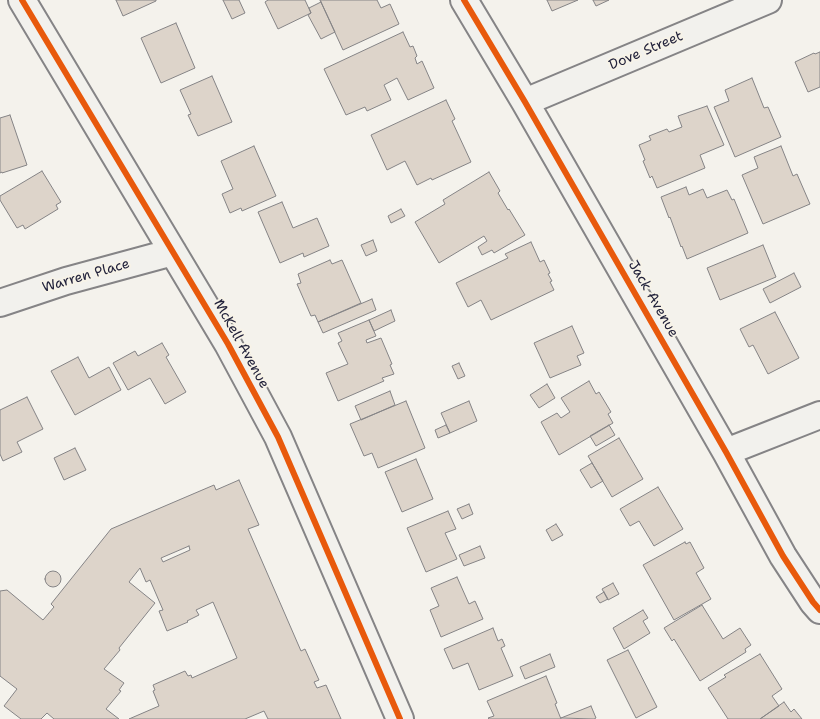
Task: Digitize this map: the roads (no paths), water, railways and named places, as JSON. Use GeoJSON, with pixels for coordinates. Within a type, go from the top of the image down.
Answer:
{"type":"FeatureCollection","features":[{"type":"Feature","properties":{"kind":"street","name":"McKell Avenue"},"geometry":{"type":"LineString","coordinates":[[22,0],[228,344],[278,437],[400,719]]}},
{"type":"Feature","properties":{"kind":"street","name":"Jack Avenue"},"geometry":{"type":"LineString","coordinates":[[464,0],[525,102],[726,452],[783,556],[820,610]]}},
{"type":"Feature","properties":{"kind":"street","name":"Dove Street"},"geometry":{"type":"LineString","coordinates":[[525,102],[768,0]]}},
{"type":"Feature","properties":{"kind":"street","name":"Warren Place"},"geometry":{"type":"LineString","coordinates":[[0,304],[66,281],[173,252]]}},
{"type":"Feature","properties":{"kind":"street"},"geometry":{"type":"LineString","coordinates":[[726,452],[820,415]]}}]}
